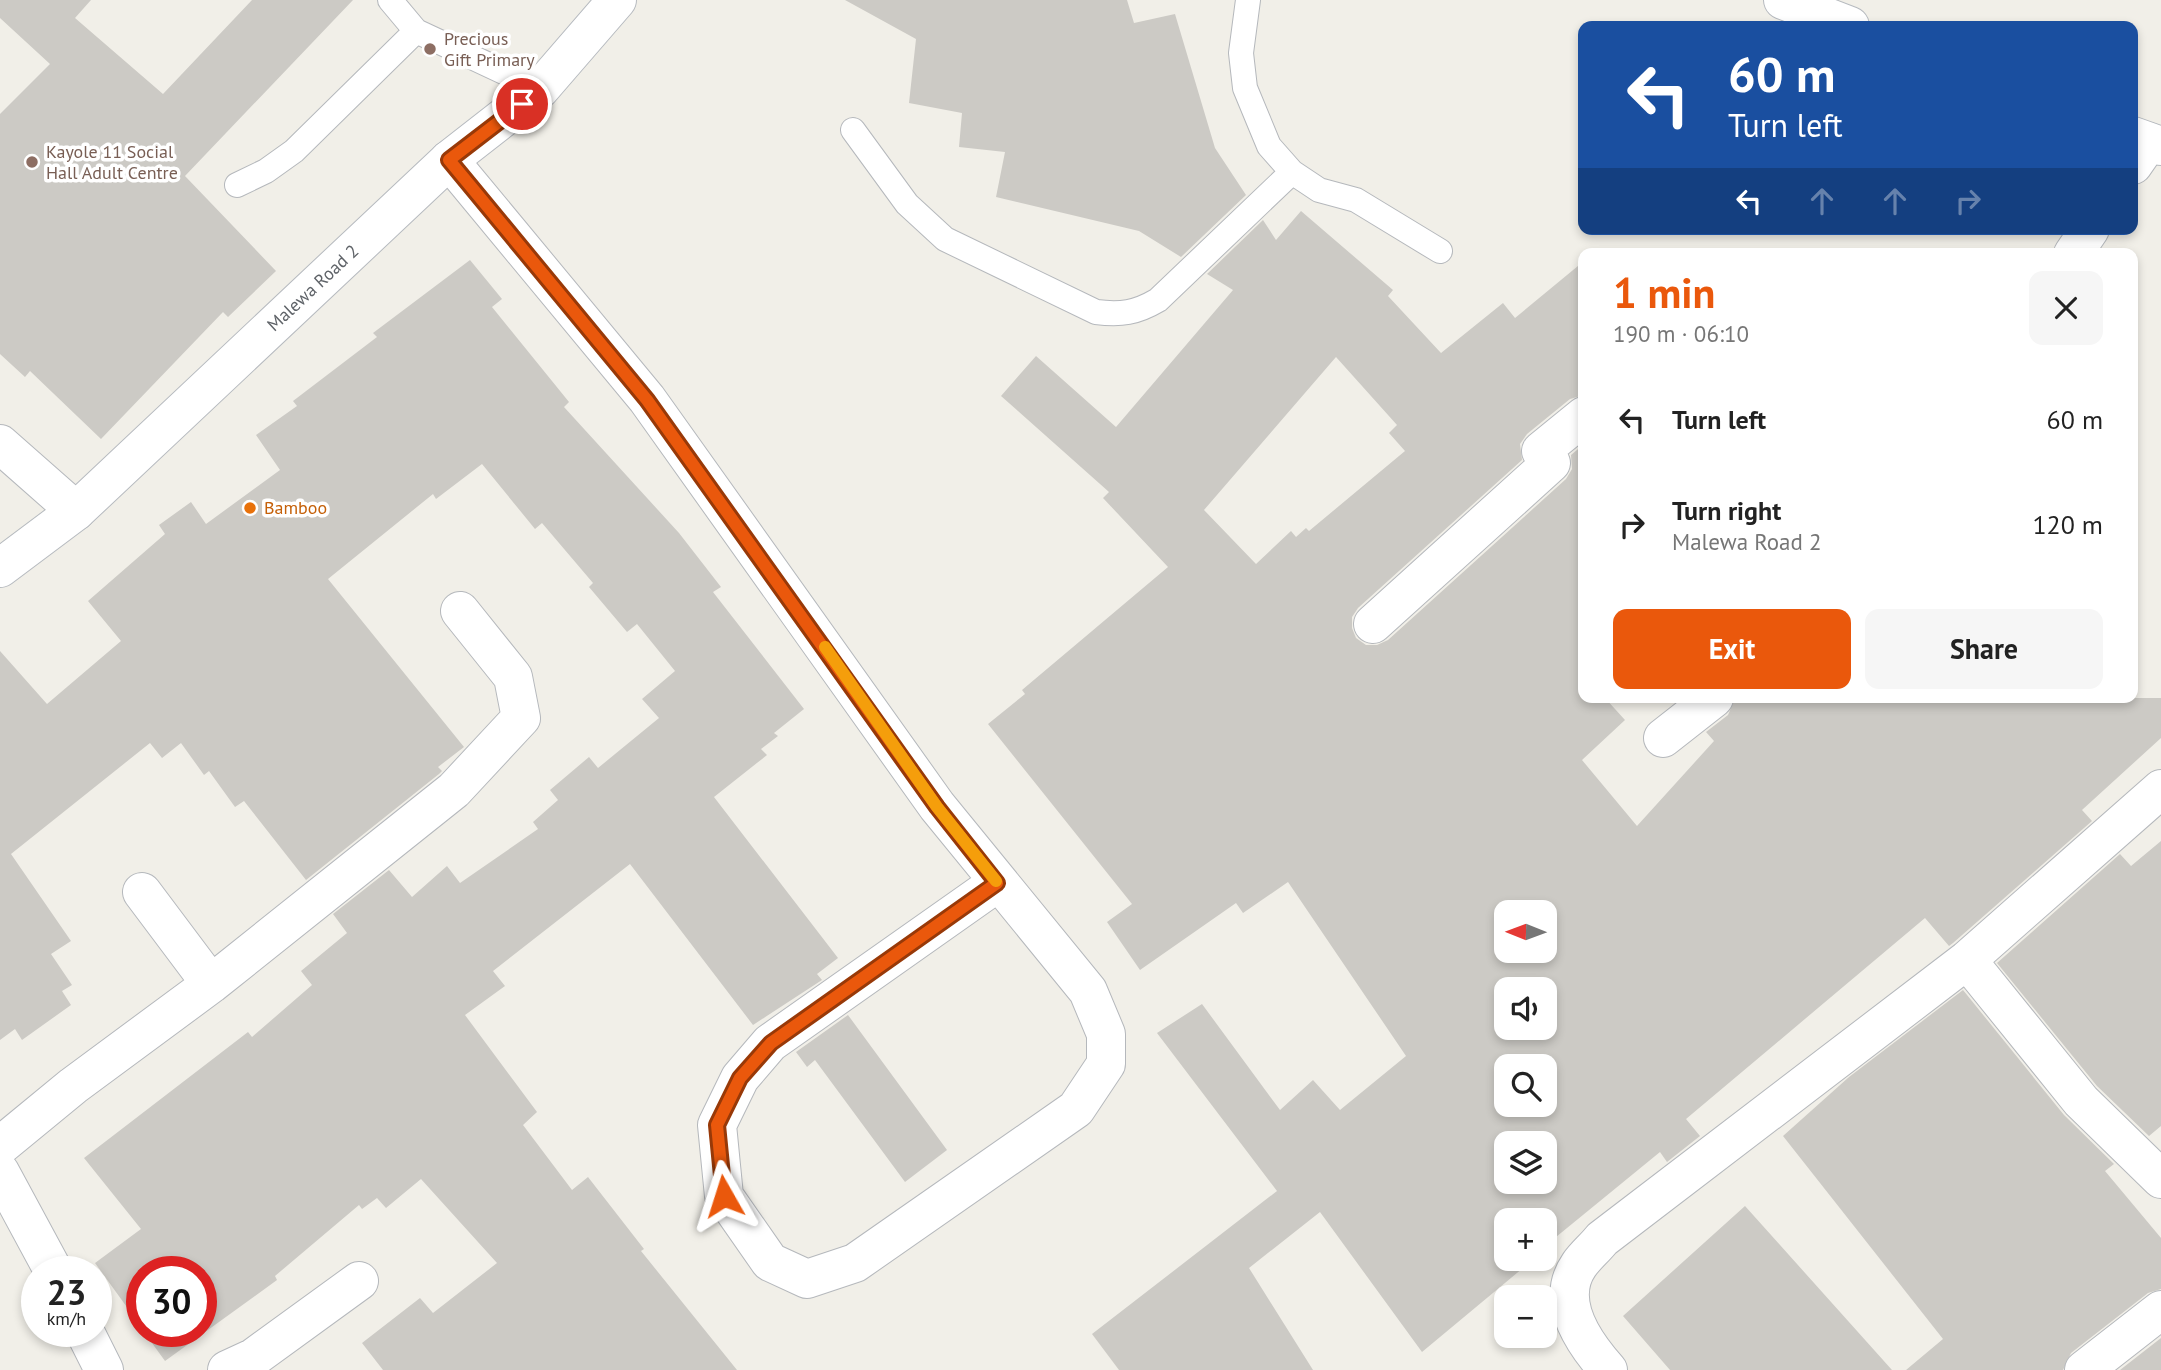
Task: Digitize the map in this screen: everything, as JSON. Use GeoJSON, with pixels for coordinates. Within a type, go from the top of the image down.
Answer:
{"type":"FeatureCollection","features":[{"type":"Feature","properties":{"kind":"street","name":"Malewa Road 2"},"geometry":{"type":"LineString","coordinates":[[0,568],[76,511],[449,160],[540,89],[617,0]]}},
{"type":"Feature","properties":{"kind":"street"},"geometry":{"type":"LineString","coordinates":[[1783,0],[1837,21]]}},
{"type":"Feature","properties":{"kind":"street"},"geometry":{"type":"LineString","coordinates":[[449,160],[647,400],[937,807],[1088,991],[1106,1034],[1106,1065],[1076,1109],[855,1263],[807,1279],[770,1262],[724,1196],[717,1125],[740,1078],[771,1043],[997,883]]}},
{"type":"Feature","properties":{"kind":"street"},"geometry":{"type":"LineString","coordinates":[[1373,624],[1551,463],[1541,451],[1578,421]]}},
{"type":"Feature","properties":{"kind":"street"},"geometry":{"type":"LineString","coordinates":[[0,444],[76,511]]}},
{"type":"Feature","properties":{"kind":"street"},"geometry":{"type":"LineString","coordinates":[[0,1146],[72,1086],[211,984],[454,790],[521,718],[513,677],[460,611]]}},
{"type":"Feature","properties":{"kind":"street"},"geometry":{"type":"LineString","coordinates":[[1663,738],[1708,703]]}},
{"type":"Feature","properties":{"kind":"street"},"geometry":{"type":"LineString","coordinates":[[1608,1370],[1587,1346],[1570,1311],[1572,1286],[1578,1266],[1602,1240],[1656,1195],[1967,960],[2161,789]]}},
{"type":"Feature","properties":{"kind":"street"},"geometry":{"type":"LineString","coordinates":[[142,892],[211,984]]}},
{"type":"Feature","properties":{"kind":"street"},"geometry":{"type":"LineString","coordinates":[[1967,960],[2081,1101],[2161,1179]]}},
{"type":"Feature","properties":{"kind":"street"},"geometry":{"type":"LineString","coordinates":[[0,1172],[45,1256]]}},
{"type":"Feature","properties":{"kind":"street"},"geometry":{"type":"LineString","coordinates":[[227,1370],[253,1358],[359,1281]]}},
{"type":"Feature","properties":{"kind":"street"},"geometry":{"type":"LineString","coordinates":[[2084,1370],[2161,1310]]}},
{"type":"Feature","properties":{"kind":"street"},"geometry":{"type":"LineString","coordinates":[[92,1347],[104,1370]]}},
{"type":"Feature","properties":{"kind":"lane"},"geometry":{"type":"LineString","coordinates":[[390,0],[416,31],[540,89]]}},
{"type":"Feature","properties":{"kind":"lane"},"geometry":{"type":"LineString","coordinates":[[1248,0],[1241,53],[1245,88],[1269,146],[1292,172],[1319,190],[1356,200],[1440,251]]}},
{"type":"Feature","properties":{"kind":"lane"},"geometry":{"type":"LineString","coordinates":[[237,185],[265,171],[294,151],[416,31]]}},
{"type":"Feature","properties":{"kind":"lane"},"geometry":{"type":"LineString","coordinates":[[853,130],[907,204],[945,239],[1096,312],[1118,315],[1137,312],[1158,300],[1292,172]]}},
{"type":"Feature","properties":{"kind":"building"},"geometry":{"type":"Polygon","coordinates":[[[0,0],[91,0],[75,18],[163,94],[252,0],[353,0],[185,176],[276,271],[228,317],[223,312],[101,439],[30,371],[25,377],[0,354],[0,114],[50,64],[0,18],[0,0]]]}},
{"type":"Feature","properties":{"kind":"building"},"geometry":{"type":"Polygon","coordinates":[[[845,0],[1127,0],[1134,23],[1175,14],[1215,148],[1246,195],[1181,257],[1139,231],[996,197],[1005,152],[959,147],[962,113],[909,103],[916,39],[845,0]]]}},
{"type":"Feature","properties":{"kind":"building"},"geometry":{"type":"Polygon","coordinates":[[[1301,211],[1393,290],[1388,296],[1441,353],[1503,303],[1515,318],[1578,266],[1578,397],[1570,399],[1527,434],[1520,444],[1522,460],[1358,608],[1352,617],[1352,628],[1356,638],[1366,645],[1377,645],[1388,640],[1566,479],[1572,469],[1571,455],[1578,449],[1578,703],[1610,703],[1625,720],[1582,760],[1637,826],[1714,741],[1706,732],[1728,715],[1733,703],[2138,703],[2138,698],[2161,698],[2161,738],[2082,810],[2092,821],[1949,946],[1925,918],[1686,1119],[1700,1136],[1667,1162],[1660,1152],[1557,1236],[1557,1208],[1494,1208],[1494,1271],[1519,1271],[1503,1285],[1494,1285],[1494,1292],[1422,1352],[1320,1212],[1249,1268],[1313,1370],[1119,1370],[1092,1334],[1277,1191],[1157,1033],[1202,1004],[1280,1110],[1313,1080],[1340,1110],[1406,1056],[1288,882],[1243,913],[1236,903],[1140,970],[1107,922],[1132,904],[988,724],[1025,694],[1022,690],[1168,567],[1103,498],[1109,492],[1001,396],[1036,356],[1116,427],[1233,290],[1207,274],[1263,220],[1276,240],[1301,211]],[[1336,357],[1204,510],[1256,564],[1291,531],[1296,537],[1306,528],[1309,531],[1405,451],[1389,433],[1397,425],[1336,357]]]}},
{"type":"Feature","properties":{"kind":"building"},"geometry":{"type":"Polygon","coordinates":[[[470,260],[502,299],[492,307],[569,402],[564,407],[679,533],[721,587],[713,592],[804,709],[774,733],[778,736],[761,749],[767,755],[714,797],[838,958],[817,974],[822,980],[753,1025],[630,864],[493,971],[505,986],[465,1015],[537,1112],[523,1125],[572,1190],[588,1177],[644,1249],[641,1251],[737,1370],[383,1370],[362,1343],[420,1298],[433,1313],[497,1263],[421,1179],[386,1208],[377,1198],[362,1209],[359,1205],[275,1276],[277,1280],[217,1323],[217,1256],[126,1256],[126,1306],[112,1287],[112,1256],[104,1256],[141,1229],[84,1158],[248,1032],[252,1037],[312,985],[301,971],[347,933],[333,914],[389,870],[412,897],[447,866],[460,883],[538,829],[533,822],[558,800],[550,790],[589,757],[598,768],[659,718],[642,699],[675,671],[637,624],[627,632],[589,587],[593,583],[542,523],[535,529],[482,464],[436,499],[433,494],[328,579],[464,747],[438,767],[442,771],[439,774],[306,880],[244,801],[235,807],[209,771],[204,775],[181,743],[162,758],[150,743],[11,854],[71,941],[51,954],[72,985],[62,991],[71,1005],[22,1040],[15,1029],[0,1040],[0,651],[47,704],[121,641],[88,601],[165,534],[159,525],[191,502],[206,524],[280,470],[256,435],[297,406],[293,401],[377,337],[373,333],[470,260]]]}},
{"type":"Feature","properties":{"kind":"building"},"geometry":{"type":"Polygon","coordinates":[[[2161,841],[2161,1126],[2149,1136],[2097,1086],[1997,963],[2120,854],[2131,866],[2161,841]]]}},
{"type":"Feature","properties":{"kind":"building"},"geometry":{"type":"Polygon","coordinates":[[[1963,990],[2064,1115],[2114,1164],[2105,1171],[2161,1238],[2161,1289],[2148,1293],[2071,1353],[2063,1370],[1906,1370],[1943,1339],[1783,1136],[1849,1077],[1963,990]]]}},
{"type":"Feature","properties":{"kind":"building"},"geometry":{"type":"Polygon","coordinates":[[[848,1015],[947,1150],[905,1182],[815,1060],[807,1067],[796,1052],[848,1015]]]}},
{"type":"Feature","properties":{"kind":"building"},"geometry":{"type":"Polygon","coordinates":[[[1745,1206],[1892,1370],[1670,1370],[1623,1316],[1745,1206]]]}},
{"type":"Feature","properties":{"kind":"building"},"geometry":{"type":"Polygon","coordinates":[[[2161,1338],[2161,1370],[2120,1370],[2161,1338]]]}},
{"type":"Feature","properties":{"kind":"building"},"geometry":{"type":"Polygon","coordinates":[[[155,1347],[184,1347],[165,1361],[155,1347]]]}},
{"type":"Feature","properties":{"kind":"slow traffic"},"geometry":{"type":"LineString","coordinates":[[825,647],[937,807],[996,881]]}},
{"type":"Feature","properties":{"kind":"place","name":"Precious Gift Primary"},"geometry":{"type":"Point","coordinates":[430,49]}},
{"type":"Feature","properties":{"kind":"place","name":"Kayole 11 Social Hall Adult Centre"},"geometry":{"type":"Point","coordinates":[32,162]}},
{"type":"Feature","properties":{"kind":"place","name":"Bamboo"},"geometry":{"type":"Point","coordinates":[250,508]}},
{"type":"Feature","properties":{"kind":"route"},"geometry":{"type":"LineString","coordinates":[[522,104],[449,160],[647,400],[937,807],[997,883],[771,1043],[740,1078],[717,1125],[724,1196]]}}]}
